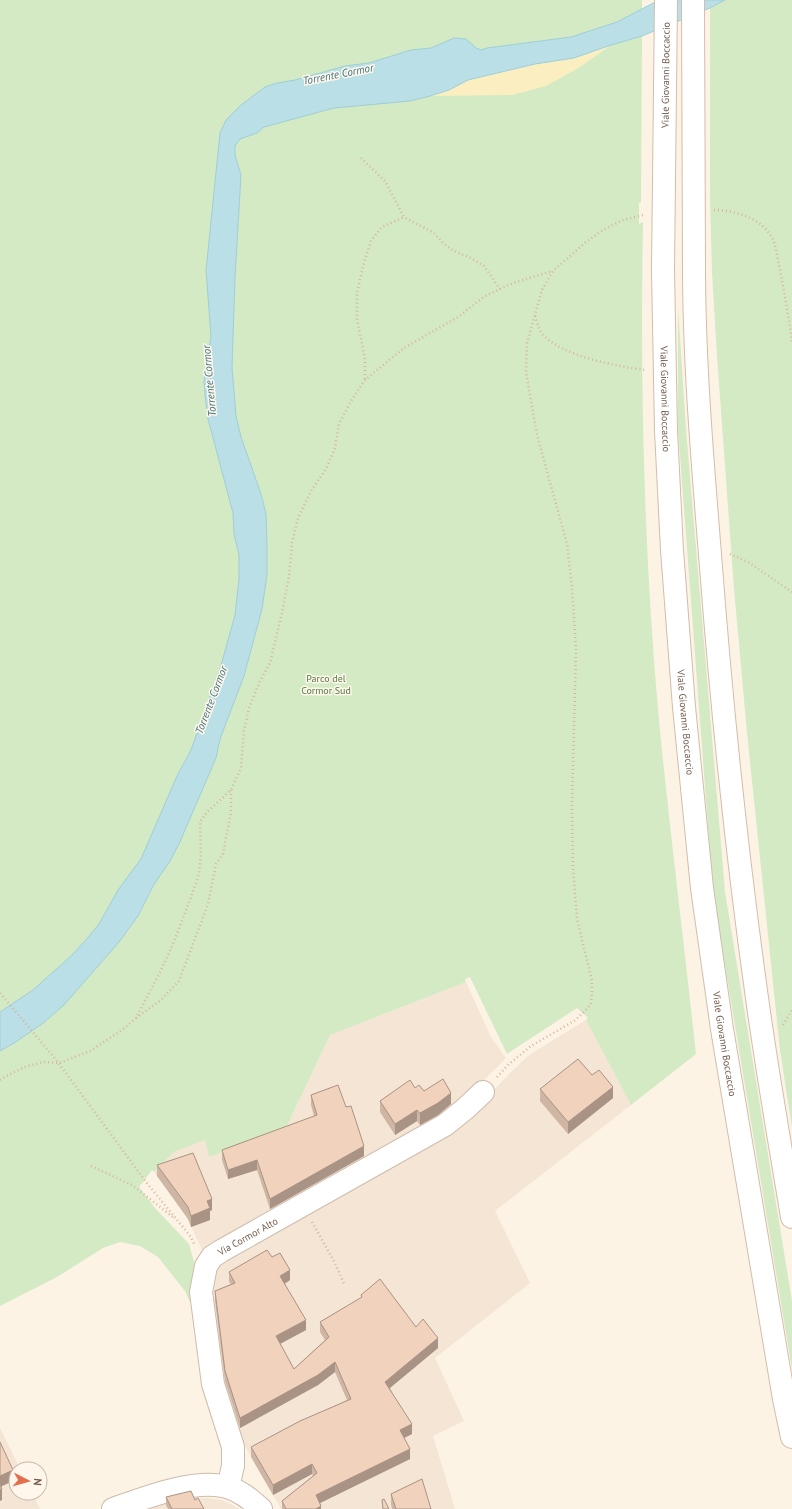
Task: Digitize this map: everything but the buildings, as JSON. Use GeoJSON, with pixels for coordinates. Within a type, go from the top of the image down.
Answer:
{"type":"FeatureCollection","features":[{"type":"Feature","properties":{"kind":"main road","name":"Viale Giovanni Boccaccio"},"geometry":{"type":"LineString","coordinates":[[666,0],[663,270],[664,372],[673,566],[684,707],[702,888],[720,1021],[784,1399],[792,1437]]}},
{"type":"Feature","properties":{"kind":"main road"},"geometry":{"type":"LineString","coordinates":[[693,0],[694,309],[709,545],[727,743],[743,890],[759,1016],[792,1217]]}},
{"type":"Feature","properties":{"kind":"main road","name":"Via Cormor Alto"},"geometry":{"type":"LineString","coordinates":[[206,1266],[212,1257],[221,1251],[302,1204],[445,1125],[483,1092]]}},
{"type":"Feature","properties":{"kind":"main road"},"geometry":{"type":"LineString","coordinates":[[206,1266],[201,1292],[214,1384],[232,1447],[233,1466],[228,1487]]}},
{"type":"Feature","properties":{"kind":"main road"},"geometry":{"type":"LineString","coordinates":[[113,1509],[155,1495],[209,1484],[228,1487],[244,1494],[261,1509]]}},
{"type":"Feature","properties":{"kind":"path"},"geometry":{"type":"LineString","coordinates":[[361,158],[385,181],[404,217],[434,233],[454,251],[471,258],[484,266],[500,289]]}},
{"type":"Feature","properties":{"kind":"path"},"geometry":{"type":"LineString","coordinates":[[483,1092],[508,1065],[531,1046],[574,1021],[584,1012],[590,1004],[592,992],[592,981],[577,918],[574,869],[572,805],[576,650],[572,587],[567,544],[537,435],[526,372],[527,343],[542,290],[553,270],[586,242],[603,230],[623,220],[642,216]]}},
{"type":"Feature","properties":{"kind":"path"},"geometry":{"type":"LineString","coordinates":[[365,380],[365,359],[357,319],[357,294],[363,266],[371,241],[382,227],[404,217]]}},
{"type":"Feature","properties":{"kind":"path"},"geometry":{"type":"LineString","coordinates":[[753,220],[763,226],[772,238],[786,302],[792,341]]}},
{"type":"Feature","properties":{"kind":"path"},"geometry":{"type":"LineString","coordinates":[[136,1018],[171,949],[197,881],[201,854],[200,822],[207,812],[231,790],[241,768],[244,731],[249,708],[260,681],[270,663],[289,576],[292,543],[298,518],[311,491],[326,469],[335,448],[339,424],[351,401],[365,380],[404,348],[458,317],[485,296],[513,283],[553,270]]}},
{"type":"Feature","properties":{"kind":"path"},"geometry":{"type":"LineString","coordinates":[[534,315],[541,332],[556,346],[584,357],[614,364],[664,372]]}},
{"type":"Feature","properties":{"kind":"path"},"geometry":{"type":"LineString","coordinates":[[709,545],[748,562],[792,592]]}},
{"type":"Feature","properties":{"kind":"path"},"geometry":{"type":"LineString","coordinates":[[0,1080],[27,1066],[45,1062],[58,1062],[90,1051],[122,1030],[161,1000],[179,981],[208,904],[216,864],[223,854],[231,812],[231,790]]}},
{"type":"Feature","properties":{"kind":"path"},"geometry":{"type":"LineString","coordinates":[[0,993],[58,1062],[146,1182],[191,1237],[206,1266]]}},
{"type":"Feature","properties":{"kind":"path"},"geometry":{"type":"LineString","coordinates":[[91,1166],[132,1185],[176,1219]]}},
{"type":"Feature","properties":{"kind":"path"},"geometry":{"type":"LineString","coordinates":[[302,1204],[335,1263],[345,1286]]}},
{"type":"Feature","properties":{"kind":"shaded area"},"geometry":{"type":"Polygon","coordinates":[[[466,982],[491,1037],[506,1058],[455,1109],[203,1252],[188,1219],[154,1172],[174,1152],[205,1140],[209,1157],[286,1128],[330,1035],[466,982]]]}},
{"type":"Feature","properties":{"kind":"shaded area"},"geometry":{"type":"Polygon","coordinates":[[[586,1020],[631,1105],[495,1211],[530,1283],[435,1358],[464,1421],[433,1436],[455,1509],[281,1509],[222,1406],[208,1276],[213,1269],[301,1215],[469,1121],[483,1107],[494,1090],[529,1055],[586,1020]]]}},
{"type":"Feature","properties":{"kind":"shaded area"},"geometry":{"type":"Polygon","coordinates":[[[0,1428],[16,1461],[8,1461],[8,1501],[36,1501],[40,1509],[0,1509],[0,1428]]]}},
{"type":"Feature","properties":{"kind":"shaded area"},"geometry":{"type":"Polygon","coordinates":[[[190,1498],[222,1500],[240,1509],[147,1509],[165,1503],[190,1498]]]}},
{"type":"Feature","properties":{"kind":"green space","name":"Parco del Cormor Sud"},"geometry":{"type":"Polygon","coordinates":[[[0,0],[642,0],[642,9],[640,10],[640,36],[642,36],[641,202],[639,203],[639,224],[643,222],[642,347],[644,472],[650,597],[659,721],[696,1054],[631,1105],[586,1020],[588,1018],[577,1008],[507,1054],[470,977],[465,979],[466,982],[330,1035],[286,1128],[209,1157],[205,1140],[174,1152],[154,1172],[152,1170],[139,1187],[155,1208],[189,1244],[197,1272],[199,1308],[190,1302],[185,1291],[158,1257],[140,1246],[120,1242],[103,1248],[57,1277],[0,1306],[0,0]]]}},
{"type":"Feature","properties":{"kind":"green space"},"geometry":{"type":"Polygon","coordinates":[[[710,0],[792,0],[792,1128],[780,1050],[747,733],[734,589],[717,356],[712,272],[710,200],[710,0]]]}},
{"type":"Feature","properties":{"kind":"green space"},"geometry":{"type":"Polygon","coordinates":[[[678,307],[686,429],[725,892],[792,1301],[792,1369],[713,893],[678,429],[678,307]]]}},
{"type":"Feature","properties":{"kind":"sand"},"geometry":{"type":"Polygon","coordinates":[[[611,45],[580,67],[546,86],[512,95],[430,96],[449,90],[468,80],[535,64],[574,58],[611,45]]]}},
{"type":"Feature","properties":{"kind":"water","name":"Torrente Cormor"},"geometry":{"type":"Polygon","coordinates":[[[659,0],[725,0],[710,8],[642,36],[574,58],[535,64],[468,80],[449,90],[410,101],[334,108],[264,127],[257,133],[240,139],[235,146],[235,155],[241,175],[232,368],[236,416],[241,437],[261,494],[266,514],[267,575],[262,609],[244,676],[220,739],[216,758],[179,844],[170,861],[153,886],[138,916],[119,942],[64,1005],[42,1024],[0,1051],[0,1012],[33,990],[70,957],[85,941],[99,924],[118,890],[141,859],[177,776],[191,750],[220,669],[235,615],[239,579],[239,555],[234,534],[233,513],[208,419],[204,381],[211,336],[206,270],[220,133],[226,120],[241,105],[265,87],[277,83],[295,80],[345,66],[369,63],[411,50],[431,48],[454,38],[466,39],[476,48],[481,50],[571,37],[617,22],[659,0]]]}}]}
